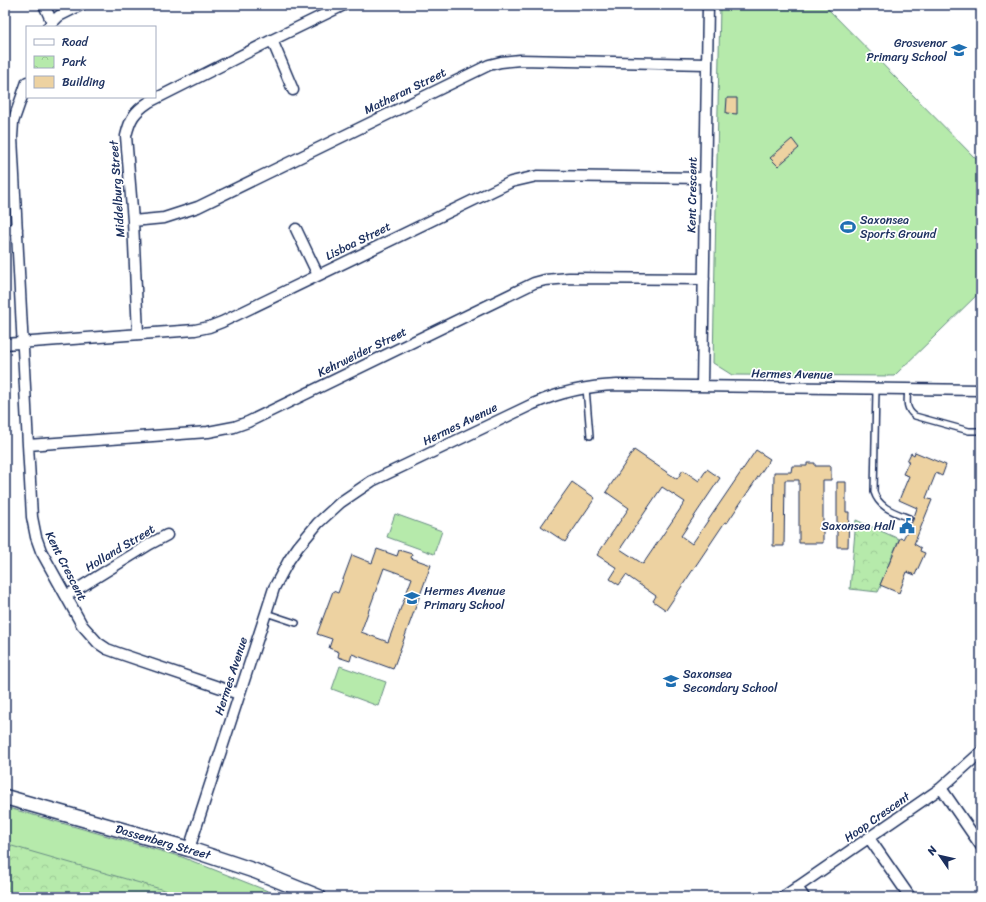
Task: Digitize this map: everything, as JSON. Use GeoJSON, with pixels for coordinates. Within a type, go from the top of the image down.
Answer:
{"type":"FeatureCollection","features":[{"type":"Feature","properties":{"kind":"main road","name":"Dassenberg Street"},"geometry":{"type":"LineString","coordinates":[[5,797],[189,849],[255,871],[319,897]]}},
{"type":"Feature","properties":{"kind":"street"},"geometry":{"type":"LineString","coordinates":[[44,5],[50,24],[59,16],[81,5]]}},
{"type":"Feature","properties":{"kind":"street","name":"Middelburg Street"},"geometry":{"type":"LineString","coordinates":[[138,334],[126,136],[129,123],[133,115],[139,108],[149,102],[344,5]]}},
{"type":"Feature","properties":{"kind":"street","name":"Kent Crescent"},"geometry":{"type":"LineString","coordinates":[[702,386],[708,5]]}},
{"type":"Feature","properties":{"kind":"street"},"geometry":{"type":"LineString","coordinates":[[272,40],[294,90]]}},
{"type":"Feature","properties":{"kind":"street","name":"Matheran Street"},"geometry":{"type":"LineString","coordinates":[[132,221],[164,218],[198,207],[489,65],[520,60],[707,64]]}},
{"type":"Feature","properties":{"kind":"street","name":"Kent Crescent"},"geometry":{"type":"LineString","coordinates":[[26,84],[9,121],[12,137],[32,516],[36,537],[41,551],[82,625],[98,643],[107,649],[239,694]]}},
{"type":"Feature","properties":{"kind":"street","name":"Lisboa Street"},"geometry":{"type":"LineString","coordinates":[[5,344],[195,330],[209,327],[511,182],[524,178],[537,176],[706,178]]}},
{"type":"Feature","properties":{"kind":"street"},"geometry":{"type":"LineString","coordinates":[[5,230],[17,229]]}},
{"type":"Feature","properties":{"kind":"street"},"geometry":{"type":"LineString","coordinates":[[296,229],[318,275]]}},
{"type":"Feature","properties":{"kind":"street","name":"Kehrweider Street"},"geometry":{"type":"LineString","coordinates":[[28,445],[208,432],[234,427],[248,422],[534,283],[545,280],[569,278],[704,279]]}},
{"type":"Feature","properties":{"kind":"street","name":"Hermes Avenue"},"geometry":{"type":"LineString","coordinates":[[189,849],[274,588],[289,560],[318,523],[329,512],[372,481],[533,404],[559,394],[586,388],[618,385],[981,390]]}},
{"type":"Feature","properties":{"kind":"street","name":"Holland Street"},"geometry":{"type":"LineString","coordinates":[[66,596],[167,535]]}},
{"type":"Feature","properties":{"kind":"street","name":"Hoop Crescent"},"geometry":{"type":"LineString","coordinates":[[783,897],[941,788],[981,752]]}},
{"type":"Feature","properties":{"kind":"street"},"geometry":{"type":"LineString","coordinates":[[941,788],[981,846]]}},
{"type":"Feature","properties":{"kind":"street"},"geometry":{"type":"LineString","coordinates":[[869,838],[910,897]]}},
{"type":"Feature","properties":{"kind":"street"},"geometry":{"type":"LineString","coordinates":[[797,887],[804,897]]}},
{"type":"Feature","properties":{"kind":"lane"},"geometry":{"type":"LineString","coordinates":[[586,388],[590,436]]}},
{"type":"Feature","properties":{"kind":"lane"},"geometry":{"type":"LineString","coordinates":[[876,389],[874,492],[878,500],[885,508],[909,518]]}},
{"type":"Feature","properties":{"kind":"lane"},"geometry":{"type":"LineString","coordinates":[[908,389],[908,410],[915,416],[969,431],[981,431]]}},
{"type":"Feature","properties":{"kind":"lane"},"geometry":{"type":"LineString","coordinates":[[266,613],[296,623]]}},
{"type":"Feature","properties":{"kind":"green space","name":"Saxonsea Sports Ground"},"geometry":{"type":"Polygon","coordinates":[[[720,5],[824,5],[981,164],[981,291],[894,376],[732,375],[713,363],[720,5]]]}},
{"type":"Feature","properties":{"kind":"green space"},"geometry":{"type":"Polygon","coordinates":[[[395,514],[442,531],[434,554],[387,537],[395,514]]]}},
{"type":"Feature","properties":{"kind":"green space"},"geometry":{"type":"Polygon","coordinates":[[[856,520],[899,539],[878,592],[850,589],[856,520]]]}},
{"type":"Feature","properties":{"kind":"green space"},"geometry":{"type":"Polygon","coordinates":[[[340,666],[386,682],[378,706],[332,689],[340,666]]]}},
{"type":"Feature","properties":{"kind":"green space"},"geometry":{"type":"Polygon","coordinates":[[[5,807],[182,857],[283,897],[5,897],[5,807]]]}},
{"type":"Feature","properties":{"kind":"green space"},"geometry":{"type":"Polygon","coordinates":[[[5,844],[171,892],[181,897],[5,897],[5,844]]]}},
{"type":"Feature","properties":{"kind":"building"},"geometry":{"type":"Polygon","coordinates":[[[727,98],[737,98],[737,114],[726,113],[727,98]]]}},
{"type":"Feature","properties":{"kind":"building"},"geometry":{"type":"Polygon","coordinates":[[[792,139],[799,148],[778,166],[770,158],[792,139]]]}},
{"type":"Feature","properties":{"kind":"building"},"geometry":{"type":"Polygon","coordinates":[[[634,450],[677,479],[683,470],[699,481],[707,469],[720,478],[681,536],[692,544],[756,450],[770,459],[727,523],[725,522],[666,610],[653,601],[656,596],[626,575],[619,585],[610,579],[617,568],[597,555],[629,508],[606,492],[634,450]],[[662,487],[620,549],[643,564],[685,502],[662,487]]]}},
{"type":"Feature","properties":{"kind":"building"},"geometry":{"type":"Polygon","coordinates":[[[915,452],[946,465],[942,476],[936,473],[926,498],[932,500],[914,544],[921,548],[920,551],[925,553],[915,575],[907,572],[899,593],[880,585],[900,538],[903,539],[913,520],[917,508],[899,500],[909,476],[903,474],[909,461],[907,461],[911,453],[914,455],[915,452]]]}},
{"type":"Feature","properties":{"kind":"building"},"geometry":{"type":"Polygon","coordinates":[[[807,463],[815,463],[815,466],[831,466],[831,480],[823,480],[823,543],[799,543],[799,480],[785,480],[784,546],[773,546],[774,472],[791,472],[792,466],[807,466],[807,463]]]}},
{"type":"Feature","properties":{"kind":"building"},"geometry":{"type":"Polygon","coordinates":[[[572,482],[595,498],[565,542],[541,526],[572,482]]]}},
{"type":"Feature","properties":{"kind":"building"},"geometry":{"type":"Polygon","coordinates":[[[837,482],[846,482],[846,512],[849,512],[848,547],[837,547],[837,482]]]}},
{"type":"Feature","properties":{"kind":"building"},"geometry":{"type":"Polygon","coordinates":[[[377,549],[397,556],[399,550],[412,554],[411,558],[431,565],[393,669],[352,654],[350,661],[338,657],[339,652],[329,648],[332,639],[317,634],[333,591],[338,593],[352,555],[372,563],[377,549]],[[384,568],[361,632],[388,642],[412,578],[384,568]]]}},
{"type":"Feature","properties":{"kind":"place","name":"Grosvenor Primary School"},"geometry":{"type":"Point","coordinates":[959,50]}},
{"type":"Feature","properties":{"kind":"place","name":"Saxonsea Sports Ground"},"geometry":{"type":"Point","coordinates":[848,227]}},
{"type":"Feature","properties":{"kind":"place","name":"Saxonsea Hall"},"geometry":{"type":"Point","coordinates":[907,526]}},
{"type":"Feature","properties":{"kind":"place","name":"Hermes Avenue Primary School"},"geometry":{"type":"Point","coordinates":[412,598]}},
{"type":"Feature","properties":{"kind":"place","name":"Saxonsea Secondary School"},"geometry":{"type":"Point","coordinates":[671,681]}}]}
